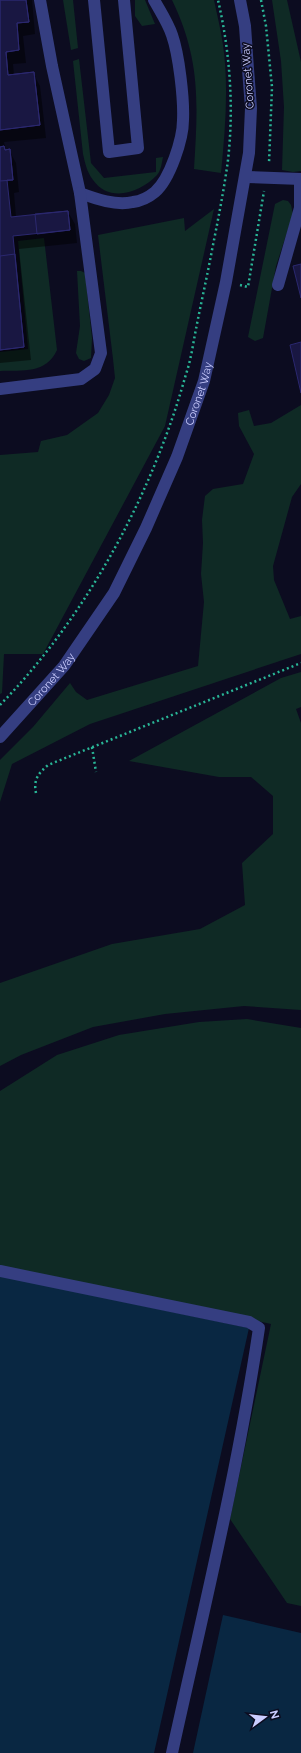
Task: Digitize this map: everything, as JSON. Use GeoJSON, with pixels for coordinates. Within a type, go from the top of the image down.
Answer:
{"type":"FeatureCollection","features":[{"type":"Feature","properties":{"kind":"street"},"geometry":{"type":"LineString","coordinates":[[0,389],[81,379],[95,369],[101,353],[80,193],[52,66],[40,0]]}},
{"type":"Feature","properties":{"kind":"street"},"geometry":{"type":"LineString","coordinates":[[94,0],[109,152],[138,148],[124,0]]}},
{"type":"Feature","properties":{"kind":"street"},"geometry":{"type":"LineString","coordinates":[[80,193],[108,202],[133,202],[145,198],[156,191],[168,174],[181,137],[184,119],[179,64],[172,35],[154,0]]}},
{"type":"Feature","properties":{"kind":"street","name":"Coronet Way"},"geometry":{"type":"LineString","coordinates":[[0,737],[64,666],[114,593],[146,528],[177,457],[204,381],[223,297],[246,177],[249,153],[251,108],[245,26],[240,0]]}},
{"type":"Feature","properties":{"kind":"street"},"geometry":{"type":"LineString","coordinates":[[246,177],[301,180],[300,208],[278,285]]}},
{"type":"Feature","properties":{"kind":"street"},"geometry":{"type":"LineString","coordinates":[[0,1271],[249,1322],[259,1328],[249,1395],[237,1455],[172,1753]]}},
{"type":"Feature","properties":{"kind":"path"},"geometry":{"type":"LineString","coordinates":[[0,705],[39,661],[79,606],[120,537],[146,484],[169,429],[187,373],[228,160],[230,131],[230,76],[218,0]]}},
{"type":"Feature","properties":{"kind":"path"},"geometry":{"type":"LineString","coordinates":[[260,0],[266,26],[272,87],[269,159]]}},
{"type":"Feature","properties":{"kind":"path"},"geometry":{"type":"LineString","coordinates":[[242,286],[248,287],[263,200]]}},
{"type":"Feature","properties":{"kind":"path"},"geometry":{"type":"LineString","coordinates":[[206,279],[212,280]]}},
{"type":"Feature","properties":{"kind":"path"},"geometry":{"type":"LineString","coordinates":[[36,792],[34,784],[38,774],[48,765],[301,663]]}},
{"type":"Feature","properties":{"kind":"path"},"geometry":{"type":"LineString","coordinates":[[92,747],[96,772]]}},
{"type":"Feature","properties":{"kind":"green space"},"geometry":{"type":"Polygon","coordinates":[[[63,0],[73,0],[78,48],[71,50],[63,0]]]}},
{"type":"Feature","properties":{"kind":"green space"},"geometry":{"type":"Polygon","coordinates":[[[135,0],[145,0],[155,24],[142,26],[135,16],[135,0]]]}},
{"type":"Feature","properties":{"kind":"green space"},"geometry":{"type":"Polygon","coordinates":[[[172,0],[214,0],[222,39],[226,77],[225,125],[221,173],[194,169],[196,103],[193,63],[181,22],[172,0]]]}},
{"type":"Feature","properties":{"kind":"green space"},"geometry":{"type":"Polygon","coordinates":[[[272,0],[287,0],[301,62],[301,171],[293,172],[282,170],[284,107],[281,61],[272,0]]]}},
{"type":"Feature","properties":{"kind":"green space"},"geometry":{"type":"Polygon","coordinates":[[[79,59],[91,163],[104,178],[156,172],[156,158],[163,157],[157,175],[143,186],[125,193],[108,192],[100,187],[91,177],[85,164],[83,154],[73,61],[79,59]]]}},
{"type":"Feature","properties":{"kind":"green space"},"geometry":{"type":"Polygon","coordinates":[[[283,200],[288,201],[291,205],[293,214],[276,266],[263,338],[255,341],[248,337],[275,204],[283,200]]]}},
{"type":"Feature","properties":{"kind":"green space"},"geometry":{"type":"Polygon","coordinates":[[[214,209],[165,426],[43,654],[4,654],[2,693],[0,694],[0,455],[38,452],[41,441],[67,435],[98,413],[109,395],[115,378],[98,235],[184,218],[185,231],[214,209]]]}},
{"type":"Feature","properties":{"kind":"green space"},"geometry":{"type":"Polygon","coordinates":[[[44,238],[57,350],[47,363],[40,367],[25,370],[0,371],[0,352],[28,349],[18,241],[44,238]]]}},
{"type":"Feature","properties":{"kind":"green space"},"geometry":{"type":"Polygon","coordinates":[[[77,271],[85,273],[92,338],[91,358],[84,361],[79,359],[76,353],[80,326],[77,271]]]}},
{"type":"Feature","properties":{"kind":"green space"},"geometry":{"type":"Polygon","coordinates":[[[301,405],[301,484],[292,497],[273,566],[274,580],[290,619],[301,616],[301,654],[90,724],[12,764],[0,802],[0,760],[33,727],[70,683],[76,692],[87,700],[198,666],[204,602],[201,574],[203,543],[202,520],[205,496],[213,489],[243,484],[254,454],[239,426],[238,413],[249,410],[254,426],[271,423],[301,405]]]}},
{"type":"Feature","properties":{"kind":"green space"},"geometry":{"type":"Polygon","coordinates":[[[301,672],[301,707],[296,709],[301,723],[301,1010],[244,1006],[165,1014],[93,1027],[21,1055],[0,1066],[0,983],[112,944],[200,929],[245,905],[242,863],[273,834],[273,796],[251,777],[219,777],[129,761],[281,678],[301,672]]]}},
{"type":"Feature","properties":{"kind":"green space"},"geometry":{"type":"Polygon","coordinates":[[[247,1019],[301,1028],[301,1606],[287,1603],[230,1519],[271,1324],[0,1266],[0,1091],[57,1055],[119,1035],[199,1022],[247,1019]]]}},
{"type":"Feature","properties":{"kind":"water"},"geometry":{"type":"Polygon","coordinates":[[[0,1276],[249,1328],[154,1753],[0,1753],[0,1276]]]}},
{"type":"Feature","properties":{"kind":"water"},"geometry":{"type":"Polygon","coordinates":[[[223,1615],[301,1633],[301,1753],[193,1753],[223,1615]]]}},
{"type":"Feature","properties":{"kind":"building"},"geometry":{"type":"Polygon","coordinates":[[[0,0],[26,0],[29,22],[17,23],[19,50],[6,52],[8,75],[34,72],[40,125],[0,130],[0,0]]]}},
{"type":"Feature","properties":{"kind":"building"},"geometry":{"type":"Polygon","coordinates":[[[0,0],[26,0],[29,22],[17,23],[19,50],[6,52],[8,75],[34,72],[40,125],[0,130],[0,0]]]}},
{"type":"Feature","properties":{"kind":"building"},"geometry":{"type":"Polygon","coordinates":[[[4,146],[5,150],[10,149],[13,180],[7,180],[11,217],[68,211],[70,230],[13,236],[24,347],[0,350],[0,147],[4,146]]]}},
{"type":"Feature","properties":{"kind":"building"},"geometry":{"type":"Polygon","coordinates":[[[4,146],[5,150],[10,149],[13,180],[0,181],[0,147],[4,146]]]}},
{"type":"Feature","properties":{"kind":"building"},"geometry":{"type":"Polygon","coordinates":[[[68,211],[70,230],[37,234],[35,214],[68,211]]]}},
{"type":"Feature","properties":{"kind":"building"},"geometry":{"type":"Polygon","coordinates":[[[15,254],[24,347],[0,350],[0,256],[15,254]]]}},
{"type":"Feature","properties":{"kind":"building"},"geometry":{"type":"Polygon","coordinates":[[[301,264],[301,298],[293,266],[301,264]]]}},
{"type":"Feature","properties":{"kind":"building"},"geometry":{"type":"Polygon","coordinates":[[[301,342],[301,393],[290,345],[301,342]]]}}]}
